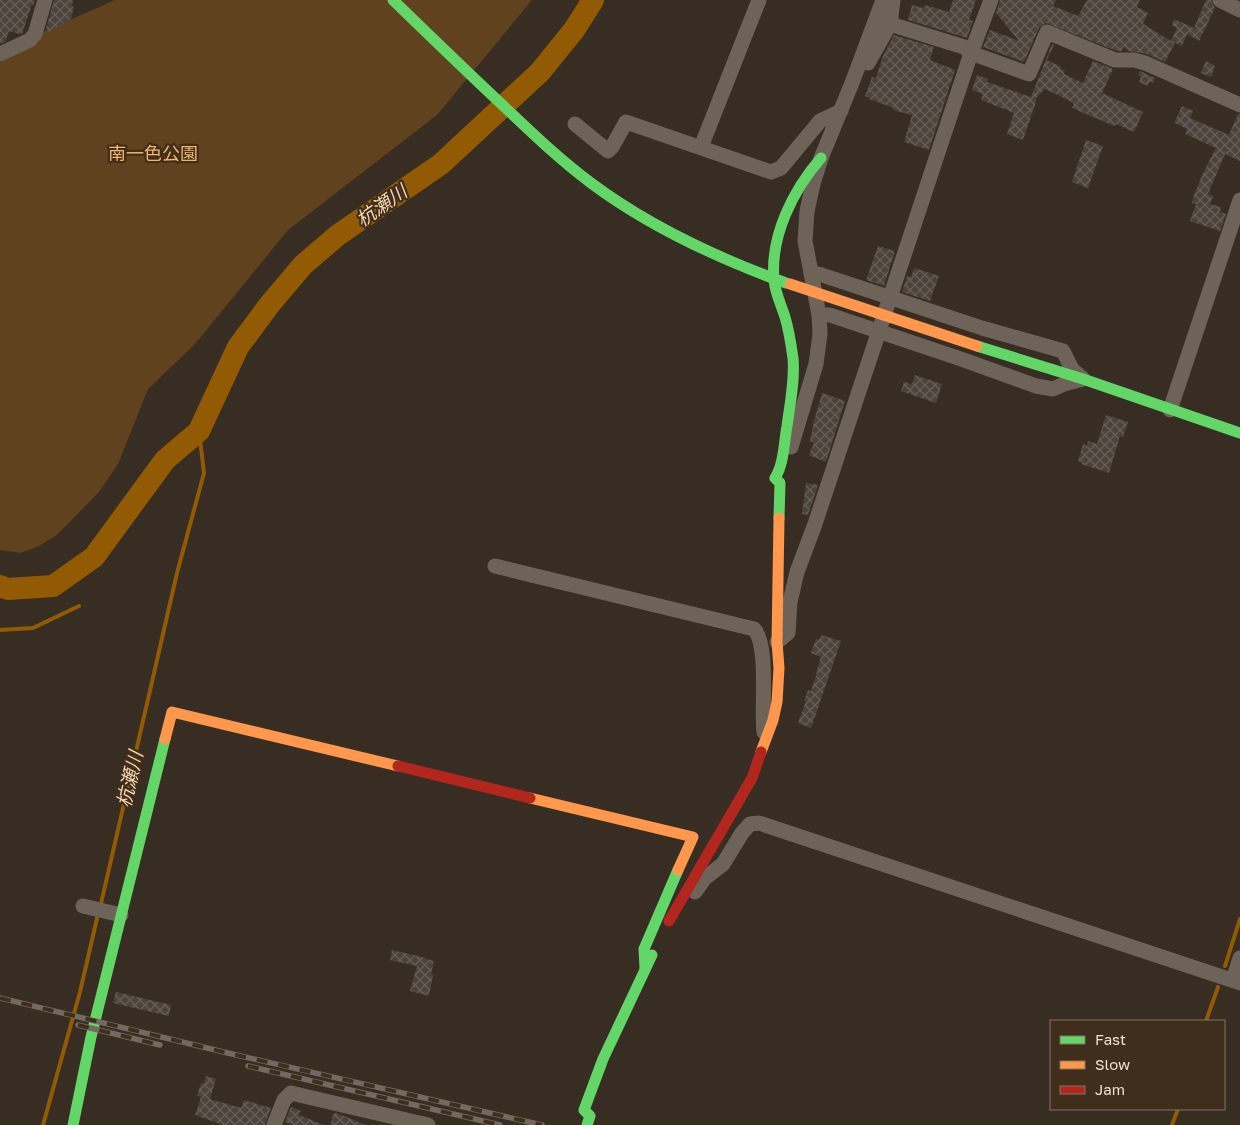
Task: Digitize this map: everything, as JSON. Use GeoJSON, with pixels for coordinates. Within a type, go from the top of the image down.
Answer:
{"type":"FeatureCollection","features":[{"type":"Feature","properties":{"kind":"street"},"geometry":{"type":"LineString","coordinates":[[0,54],[30,40],[35,34],[45,0]]}},
{"type":"Feature","properties":{"kind":"street"},"geometry":{"type":"LineString","coordinates":[[393,0],[567,164],[615,199],[669,233],[721,259],[774,279],[1083,379],[1240,433]]}},
{"type":"Feature","properties":{"kind":"street"},"geometry":{"type":"LineString","coordinates":[[701,147],[759,0]]}},
{"type":"Feature","properties":{"kind":"street"},"geometry":{"type":"LineString","coordinates":[[587,1125],[590,1116],[584,1110],[603,1059],[645,968],[678,904],[752,778],[767,738],[777,702],[779,668],[777,642],[780,484],[816,364],[820,334],[805,241],[807,211],[821,158],[883,0]]}},
{"type":"Feature","properties":{"kind":"street"},"geometry":{"type":"LineString","coordinates":[[852,83],[859,79],[890,24],[893,0]]}},
{"type":"Feature","properties":{"kind":"street"},"geometry":{"type":"LineString","coordinates":[[777,642],[788,633],[790,602],[797,572],[815,524],[971,53],[991,0]]}},
{"type":"Feature","properties":{"kind":"street"},"geometry":{"type":"LineString","coordinates":[[1220,0],[1240,10]]}},
{"type":"Feature","properties":{"kind":"street"},"geometry":{"type":"LineString","coordinates":[[890,24],[964,47],[971,53],[1029,74],[1047,32],[1115,60],[1134,60],[1145,63],[1240,105]]}},
{"type":"Feature","properties":{"kind":"street"},"geometry":{"type":"LineString","coordinates":[[575,124],[608,151],[626,122],[771,172],[781,168],[820,121],[841,111]]}},
{"type":"Feature","properties":{"kind":"street"},"geometry":{"type":"LineString","coordinates":[[780,484],[775,478],[778,472],[788,424],[793,363],[785,318],[778,300],[774,279],[776,252],[782,225],[793,200],[812,166],[821,158]]}},
{"type":"Feature","properties":{"kind":"street"},"geometry":{"type":"LineString","coordinates":[[1170,410],[1240,200]]}},
{"type":"Feature","properties":{"kind":"street"},"geometry":{"type":"LineString","coordinates":[[811,273],[982,328],[1063,351],[1072,369],[1083,379]]}},
{"type":"Feature","properties":{"kind":"street"},"geometry":{"type":"LineString","coordinates":[[818,315],[830,315],[1036,386],[1053,389],[1083,379]]}},
{"type":"Feature","properties":{"kind":"street"},"geometry":{"type":"LineString","coordinates":[[495,566],[754,630],[760,638],[764,696],[763,724],[767,738]]}},
{"type":"Feature","properties":{"kind":"street"},"geometry":{"type":"LineString","coordinates":[[73,1125],[119,914],[172,712],[693,837],[644,949],[645,968]]}},
{"type":"Feature","properties":{"kind":"street"},"geometry":{"type":"LineString","coordinates":[[678,904],[690,898],[705,878],[723,864],[742,833],[750,824],[759,824],[1236,981],[1240,958]]}},
{"type":"Feature","properties":{"kind":"street"},"geometry":{"type":"LineString","coordinates":[[82,906],[119,914]]}},
{"type":"Feature","properties":{"kind":"street"},"geometry":{"type":"LineString","coordinates":[[274,1125],[284,1100],[291,1093],[428,1125]]}},
{"type":"Feature","properties":{"kind":"green space","name":"南一色公園"},"geometry":{"type":"Polygon","coordinates":[[[115,0],[532,0],[437,115],[288,230],[195,344],[148,389],[118,464],[99,492],[57,535],[37,547],[20,553],[0,550],[0,51],[115,0]]]}},
{"type":"Feature","properties":{"kind":"building"},"geometry":{"type":"Polygon","coordinates":[[[0,0],[35,0],[22,34],[9,31],[6,41],[0,44],[0,0]]]}},
{"type":"Feature","properties":{"kind":"building"},"geometry":{"type":"Polygon","coordinates":[[[54,0],[73,0],[72,6],[74,7],[71,19],[48,32],[46,29],[54,0]]]}},
{"type":"Feature","properties":{"kind":"building"},"geometry":{"type":"Polygon","coordinates":[[[953,0],[976,0],[969,20],[973,21],[967,38],[908,20],[912,5],[924,8],[925,5],[949,12],[953,0]]]}},
{"type":"Feature","properties":{"kind":"building"},"geometry":{"type":"Polygon","coordinates":[[[1000,0],[1056,0],[1053,6],[1078,16],[1087,0],[1140,0],[1137,7],[1148,13],[1143,24],[1171,41],[1177,28],[1172,25],[1174,19],[1194,28],[1206,0],[1211,0],[1215,8],[1199,41],[1187,34],[1182,46],[1173,42],[1175,43],[1165,62],[1147,54],[1129,51],[1123,47],[1122,51],[1117,51],[1046,23],[1039,28],[1024,62],[983,47],[990,30],[1019,41],[996,13],[1000,0]]]}},
{"type":"Feature","properties":{"kind":"building"},"geometry":{"type":"Polygon","coordinates":[[[894,35],[934,47],[930,60],[955,70],[929,150],[904,142],[912,115],[893,110],[894,108],[865,96],[872,77],[876,78],[883,56],[894,35]]]}},
{"type":"Feature","properties":{"kind":"building"},"geometry":{"type":"Polygon","coordinates":[[[1052,44],[1054,45],[1047,60],[1061,67],[1060,69],[1065,71],[1064,74],[1083,83],[1093,61],[1113,69],[1102,93],[1143,112],[1134,132],[1116,124],[1114,126],[1072,108],[1074,104],[1072,102],[1045,89],[1035,99],[1037,99],[1023,140],[1007,134],[1014,113],[981,100],[983,94],[972,90],[977,75],[988,79],[987,82],[1031,97],[1052,44]]]}},
{"type":"Feature","properties":{"kind":"building"},"geometry":{"type":"Polygon","coordinates":[[[1206,61],[1215,66],[1211,77],[1201,73],[1206,61]]]}},
{"type":"Feature","properties":{"kind":"building"},"geometry":{"type":"Polygon","coordinates":[[[1140,71],[1155,78],[1153,83],[1150,81],[1148,86],[1139,82],[1141,77],[1138,75],[1140,71]]]}},
{"type":"Feature","properties":{"kind":"building"},"geometry":{"type":"Polygon","coordinates":[[[1182,106],[1193,111],[1190,118],[1229,135],[1238,114],[1240,114],[1240,161],[1225,154],[1208,194],[1213,196],[1210,204],[1221,207],[1220,212],[1226,214],[1220,231],[1190,221],[1196,204],[1192,203],[1194,195],[1216,148],[1185,134],[1187,129],[1174,123],[1182,106]]]}},
{"type":"Feature","properties":{"kind":"building"},"geometry":{"type":"Polygon","coordinates":[[[1086,140],[1103,146],[1088,188],[1072,182],[1086,140]]]}},
{"type":"Feature","properties":{"kind":"building"},"geometry":{"type":"Polygon","coordinates":[[[878,246],[895,251],[884,286],[866,280],[878,246]]]}},
{"type":"Feature","properties":{"kind":"building"},"geometry":{"type":"Polygon","coordinates":[[[914,268],[939,276],[930,301],[902,292],[907,276],[911,277],[914,268]]]}},
{"type":"Feature","properties":{"kind":"building"},"geometry":{"type":"Polygon","coordinates":[[[915,375],[942,384],[936,403],[901,391],[904,382],[912,384],[915,375]]]}},
{"type":"Feature","properties":{"kind":"building"},"geometry":{"type":"Polygon","coordinates":[[[822,393],[845,401],[826,462],[809,455],[814,443],[810,441],[822,393]]]}},
{"type":"Feature","properties":{"kind":"building"},"geometry":{"type":"Polygon","coordinates":[[[1106,415],[1128,422],[1123,437],[1120,436],[1109,473],[1081,464],[1082,462],[1078,461],[1083,444],[1087,446],[1088,441],[1097,444],[1106,415]]]}},
{"type":"Feature","properties":{"kind":"building"},"geometry":{"type":"Polygon","coordinates":[[[806,483],[818,485],[808,515],[802,514],[806,483]]]}},
{"type":"Feature","properties":{"kind":"building"},"geometry":{"type":"Polygon","coordinates":[[[821,635],[841,641],[811,728],[798,723],[808,690],[811,691],[817,673],[821,657],[811,653],[816,639],[819,640],[821,635]]]}},
{"type":"Feature","properties":{"kind":"building"},"geometry":{"type":"Polygon","coordinates":[[[392,950],[434,961],[429,996],[410,991],[417,966],[390,960],[392,950]]]}},
{"type":"Feature","properties":{"kind":"building"},"geometry":{"type":"Polygon","coordinates":[[[116,992],[171,1005],[169,1016],[113,1003],[116,992]]]}},
{"type":"Feature","properties":{"kind":"building"},"geometry":{"type":"Polygon","coordinates":[[[206,1076],[216,1079],[210,1099],[241,1108],[244,1100],[271,1108],[265,1125],[223,1125],[195,1115],[201,1097],[197,1096],[201,1083],[204,1084],[206,1076]]]}},
{"type":"Feature","properties":{"kind":"building"},"geometry":{"type":"Polygon","coordinates":[[[291,1107],[301,1111],[299,1115],[324,1125],[293,1125],[285,1122],[291,1107]]]}},
{"type":"Feature","properties":{"kind":"building"},"geometry":{"type":"Polygon","coordinates":[[[334,1113],[339,1114],[366,1125],[330,1125],[334,1113]]]}},
{"type":"Feature","properties":{"kind":"waterway","name":"杭瀬川"},"geometry":{"type":"LineString","coordinates":[[0,586],[8,589],[53,586],[94,557],[165,460],[199,431],[238,347],[270,304],[303,265],[338,235],[441,164],[540,72],[574,30],[593,0]]}},
{"type":"Feature","properties":{"kind":"waterway","name":"杭瀬川"},"geometry":{"type":"LineString","coordinates":[[100,908],[177,573],[204,473],[199,431]]}},
{"type":"Feature","properties":{"kind":"waterway"},"geometry":{"type":"LineString","coordinates":[[0,630],[33,628],[79,606]]}},
{"type":"Feature","properties":{"kind":"waterway","name":"杭瀬川"},"geometry":{"type":"LineString","coordinates":[[43,1125],[80,992],[98,914]]}},
{"type":"Feature","properties":{"kind":"waterway"},"geometry":{"type":"LineString","coordinates":[[1225,966],[1240,919]]}},
{"type":"Feature","properties":{"kind":"waterway"},"geometry":{"type":"LineString","coordinates":[[1206,1020],[1218,987]]}},
{"type":"Feature","properties":{"kind":"waterway"},"geometry":{"type":"LineString","coordinates":[[1172,1125],[1178,1110]]}},
{"type":"Feature","properties":{"kind":"railway"},"geometry":{"type":"LineString","coordinates":[[0,998],[232,1054],[542,1125]]}},
{"type":"Feature","properties":{"kind":"railway"},"geometry":{"type":"LineString","coordinates":[[78,1025],[160,1045]]}},
{"type":"Feature","properties":{"kind":"railway"},"geometry":{"type":"LineString","coordinates":[[248,1066],[500,1125]]}},
{"type":"Feature","properties":{"kind":"traffic: fast"},"geometry":{"type":"LineString","coordinates":[[393,0],[541,142],[613,199],[685,240],[735,263],[786,283]]}},
{"type":"Feature","properties":{"kind":"traffic: fast"},"geometry":{"type":"LineString","coordinates":[[779,518],[780,483],[775,478],[783,453],[792,392],[793,366],[788,327],[774,280],[774,263],[780,230],[793,199],[801,184],[821,158]]}},
{"type":"Feature","properties":{"kind":"traffic: fast"},"geometry":{"type":"LineString","coordinates":[[977,346],[1083,379],[1240,433]]}},
{"type":"Feature","properties":{"kind":"traffic: fast"},"geometry":{"type":"LineString","coordinates":[[73,1125],[91,1037],[165,739]]}},
{"type":"Feature","properties":{"kind":"traffic: fast"},"geometry":{"type":"LineString","coordinates":[[645,968],[644,949],[678,870]]}},
{"type":"Feature","properties":{"kind":"traffic: fast"},"geometry":{"type":"LineString","coordinates":[[587,1125],[590,1116],[584,1110],[603,1059],[652,955]]}},
{"type":"Feature","properties":{"kind":"traffic: slow"},"geometry":{"type":"LineString","coordinates":[[790,284],[977,346]]}},
{"type":"Feature","properties":{"kind":"traffic: slow"},"geometry":{"type":"LineString","coordinates":[[761,752],[773,720],[777,702],[779,668],[777,642],[779,518]]}},
{"type":"Feature","properties":{"kind":"traffic: slow"},"geometry":{"type":"LineString","coordinates":[[165,739],[172,712],[398,766]]}},
{"type":"Feature","properties":{"kind":"traffic: slow"},"geometry":{"type":"LineString","coordinates":[[530,798],[693,837],[678,870]]}},
{"type":"Feature","properties":{"kind":"traffic: jam"},"geometry":{"type":"LineString","coordinates":[[669,921],[752,778],[761,752]]}},
{"type":"Feature","properties":{"kind":"traffic: jam"},"geometry":{"type":"LineString","coordinates":[[398,766],[530,798]]}}]}
